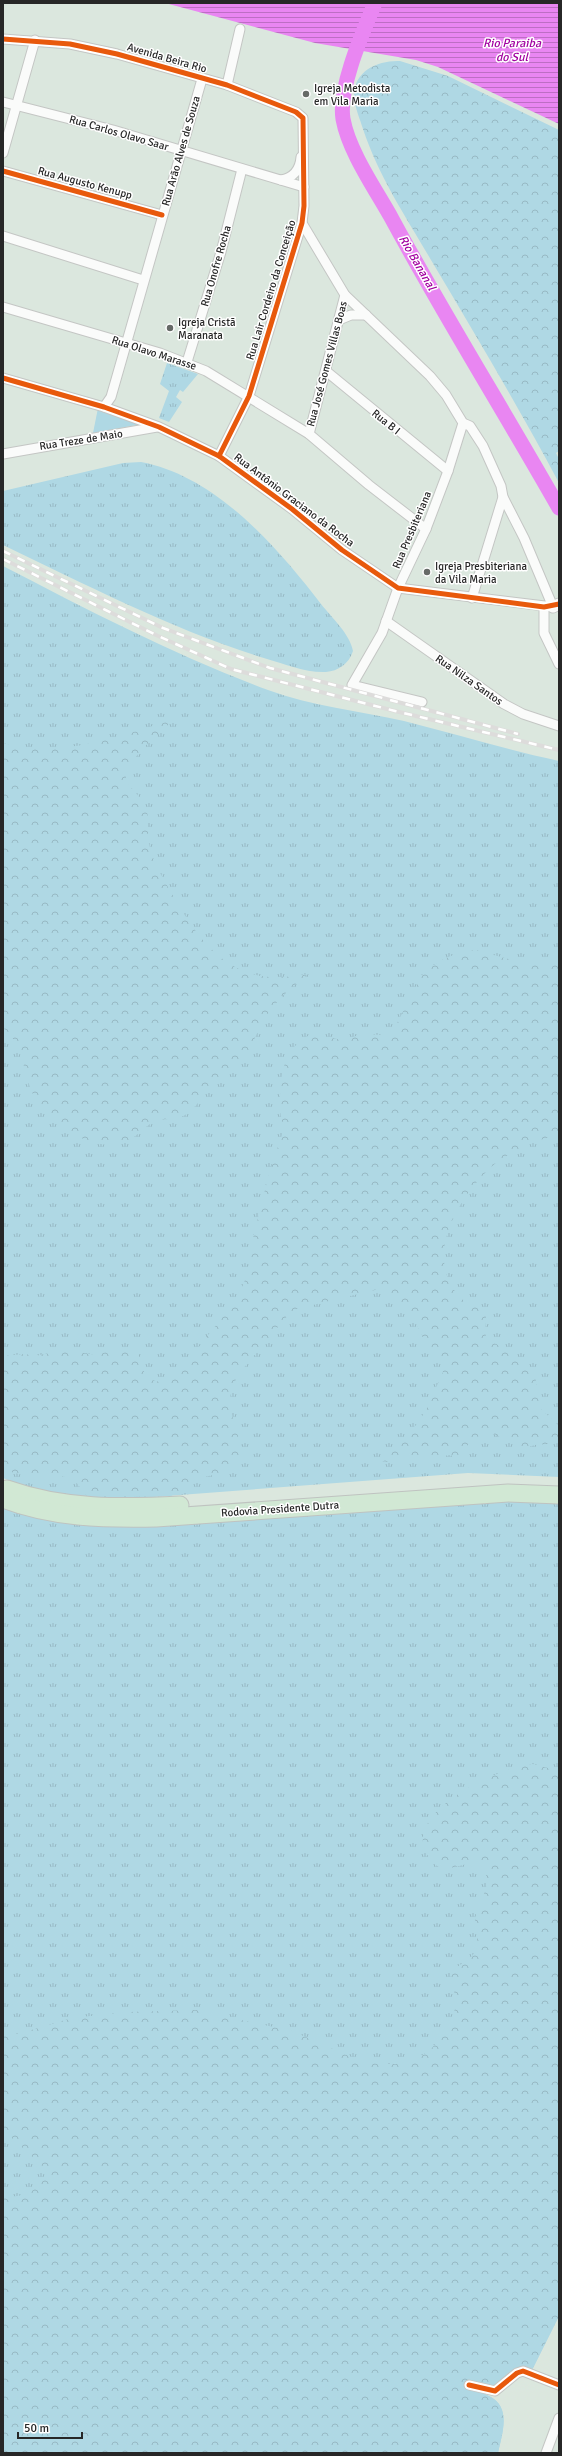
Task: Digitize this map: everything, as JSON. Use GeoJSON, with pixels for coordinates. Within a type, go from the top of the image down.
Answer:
{"type":"FeatureCollection","features":[{"type":"Feature","properties":{"kind":"highway","name":"Rodovia Presidente Dutra"},"geometry":{"type":"LineString","coordinates":[[3,1487],[48,1500],[115,1507],[303,1499],[481,1483],[559,1486]]}},
{"type":"Feature","properties":{"kind":"highway","name":"Rodovia Presidente Dutra"},"geometry":{"type":"LineString","coordinates":[[3,1499],[25,1507],[52,1513],[105,1519],[156,1518],[508,1494],[559,1495]]}},
{"type":"Feature","properties":{"kind":"street"},"geometry":{"type":"LineString","coordinates":[[227,85],[240,28]]}},
{"type":"Feature","properties":{"kind":"street","name":"Avenida Beira Rio"},"geometry":{"type":"LineString","coordinates":[[3,39],[35,40],[94,49],[227,85],[300,114],[305,121],[304,132]]}},
{"type":"Feature","properties":{"kind":"street"},"geometry":{"type":"LineString","coordinates":[[3,153],[35,40]]}},
{"type":"Feature","properties":{"kind":"street","name":"Rua Arão Alves de Souza"},"geometry":{"type":"LineString","coordinates":[[104,407],[111,397],[125,342],[202,79]]}},
{"type":"Feature","properties":{"kind":"street","name":"Rua Carlos Olavo Saar"},"geometry":{"type":"LineString","coordinates":[[3,102],[113,130],[304,187]]}},
{"type":"Feature","properties":{"kind":"street"},"geometry":{"type":"LineString","coordinates":[[281,180],[291,177],[299,168],[304,132]]}},
{"type":"Feature","properties":{"kind":"street","name":"Rua Lair Cordeiro da Conceição"},"geometry":{"type":"LineString","coordinates":[[219,456],[249,396],[302,223],[304,187],[304,132]]}},
{"type":"Feature","properties":{"kind":"street","name":"Rua Onofre Rocha"},"geometry":{"type":"LineString","coordinates":[[187,362],[221,252],[242,169]]}},
{"type":"Feature","properties":{"kind":"street","name":"Rua Augusto Kenupp"},"geometry":{"type":"LineString","coordinates":[[3,171],[162,214]]}},
{"type":"Feature","properties":{"kind":"street"},"geometry":{"type":"LineString","coordinates":[[302,223],[346,294],[430,376],[446,395],[463,423],[470,426],[486,452],[501,486],[503,497],[524,538],[552,606],[544,634],[559,664]]}},
{"type":"Feature","properties":{"kind":"street"},"geometry":{"type":"LineString","coordinates":[[3,236],[143,280]]}},
{"type":"Feature","properties":{"kind":"street","name":"Rua José Gomes Villas Boas"},"geometry":{"type":"LineString","coordinates":[[309,434],[346,294]]}},
{"type":"Feature","properties":{"kind":"street","name":"Rua Olavo Marasse"},"geometry":{"type":"LineString","coordinates":[[3,307],[125,342],[187,362],[249,396],[309,434],[369,485],[426,529]]}},
{"type":"Feature","properties":{"kind":"street"},"geometry":{"type":"LineString","coordinates":[[339,320],[351,315],[366,315]]}},
{"type":"Feature","properties":{"kind":"street","name":"Rua B I"},"geometry":{"type":"LineString","coordinates":[[326,371],[448,471]]}},
{"type":"Feature","properties":{"kind":"street","name":"Rua Antônio Graciano da Rocha"},"geometry":{"type":"LineString","coordinates":[[3,378],[104,407],[159,427],[219,456],[292,508],[342,550],[398,588],[472,598],[552,606]]}},
{"type":"Feature","properties":{"kind":"street","name":"Rua Presbiteriana"},"geometry":{"type":"LineString","coordinates":[[422,702],[352,685],[382,633],[398,588],[426,529],[448,471],[463,423]]}},
{"type":"Feature","properties":{"kind":"street","name":"Rua Treze de Maio"},"geometry":{"type":"LineString","coordinates":[[3,454],[159,427]]}},
{"type":"Feature","properties":{"kind":"street"},"geometry":{"type":"LineString","coordinates":[[472,598],[503,497]]}},
{"type":"Feature","properties":{"kind":"street","name":"Rua Nilza Santos"},"geometry":{"type":"LineString","coordinates":[[386,621],[504,704],[523,714],[559,726]]}},
{"type":"Feature","properties":{"kind":"street"},"geometry":{"type":"LineString","coordinates":[[469,2384],[495,2391],[517,2373],[523,2371],[559,2385]]}},
{"type":"Feature","properties":{"kind":"street"},"geometry":{"type":"LineString","coordinates":[[546,2453],[559,2418]]}},
{"type":"Feature","properties":{"kind":"green space"},"geometry":{"type":"Polygon","coordinates":[[[400,61],[448,76],[559,130],[559,451],[556,453],[559,459],[559,483],[496,371],[394,196],[369,147],[355,105],[355,88],[362,74],[368,69],[383,63],[400,61]]]}},
{"type":"Feature","properties":{"kind":"green space"},"geometry":{"type":"Polygon","coordinates":[[[167,363],[198,374],[183,392],[180,390],[176,397],[182,402],[169,422],[159,418],[169,391],[160,384],[167,363]]]}},
{"type":"Feature","properties":{"kind":"green space"},"geometry":{"type":"Polygon","coordinates":[[[98,408],[142,424],[93,433],[98,408]]]}},
{"type":"Feature","properties":{"kind":"green space"},"geometry":{"type":"Polygon","coordinates":[[[141,462],[168,470],[195,482],[219,498],[243,517],[285,560],[340,626],[348,638],[353,651],[349,660],[335,670],[318,672],[288,666],[233,648],[133,607],[3,545],[3,491],[123,463],[141,462]]]}},
{"type":"Feature","properties":{"kind":"green space"},"geometry":{"type":"Polygon","coordinates":[[[3,566],[167,648],[234,677],[284,696],[404,721],[559,761],[559,1477],[468,1473],[140,1498],[105,1498],[53,1493],[3,1478],[3,566]]]}},
{"type":"Feature","properties":{"kind":"green space"},"geometry":{"type":"Polygon","coordinates":[[[175,719],[154,737],[133,760],[126,775],[128,783],[143,801],[147,811],[149,844],[160,873],[188,920],[214,952],[229,964],[246,972],[264,977],[285,977],[309,973],[274,1006],[265,1018],[248,1053],[239,1066],[211,1087],[189,1113],[177,1118],[153,1122],[134,1137],[123,1142],[112,1145],[101,1144],[78,1137],[68,1131],[49,1117],[40,1107],[33,1095],[18,1047],[12,1037],[3,1028],[3,743],[25,747],[68,747],[112,738],[175,719]]]}},
{"type":"Feature","properties":{"kind":"green space"},"geometry":{"type":"Polygon","coordinates":[[[476,950],[512,960],[559,961],[559,1134],[540,1140],[504,1157],[477,1181],[457,1211],[449,1228],[445,1245],[444,1262],[448,1278],[457,1294],[463,1300],[485,1311],[485,1332],[487,1339],[509,1351],[535,1375],[540,1408],[559,1426],[559,1443],[535,1445],[522,1449],[494,1434],[474,1438],[457,1458],[450,1455],[414,1461],[407,1459],[389,1462],[380,1461],[417,1424],[426,1410],[443,1372],[438,1355],[421,1334],[413,1316],[379,1289],[296,1309],[291,1312],[244,1368],[236,1379],[230,1400],[235,1428],[242,1447],[238,1460],[228,1472],[199,1478],[171,1496],[88,1498],[76,1482],[65,1477],[55,1475],[39,1479],[3,1470],[3,1356],[25,1354],[35,1356],[59,1351],[74,1351],[96,1355],[119,1348],[137,1350],[143,1370],[155,1381],[162,1382],[168,1380],[181,1371],[231,1306],[245,1281],[254,1234],[265,1190],[282,1135],[283,1127],[280,1106],[282,1074],[289,1055],[294,1047],[312,1034],[342,1040],[363,1034],[383,1035],[393,1031],[422,975],[428,969],[453,955],[476,950]]]}},
{"type":"Feature","properties":{"kind":"green space"},"geometry":{"type":"Polygon","coordinates":[[[487,1500],[559,1502],[559,2316],[532,2370],[465,2387],[489,2396],[501,2407],[504,2422],[498,2453],[3,2453],[3,1508],[213,1521],[341,1514],[487,1500]]]}},
{"type":"Feature","properties":{"kind":"green space"},"geometry":{"type":"Polygon","coordinates":[[[533,1764],[559,1771],[559,2316],[532,2370],[499,2386],[465,2387],[489,2396],[501,2407],[504,2421],[498,2453],[3,2453],[3,2196],[9,2197],[28,2193],[38,2186],[45,2176],[42,2166],[3,2130],[3,2032],[18,2034],[72,2018],[128,2012],[196,2010],[292,2031],[358,2060],[379,2064],[400,2064],[417,2059],[432,2048],[446,2031],[457,2004],[450,1974],[470,1958],[475,1951],[477,1940],[475,1921],[476,1914],[487,1884],[487,1877],[484,1870],[477,1864],[472,1863],[444,1868],[439,1867],[434,1863],[424,1848],[424,1833],[431,1818],[445,1804],[462,1791],[501,1772],[533,1764]]]}},
{"type":"Feature","properties":{"kind":"water","name":"Rio Paraiba do Sul"},"geometry":{"type":"Polygon","coordinates":[[[165,3],[559,3],[559,124],[438,67],[416,60],[315,43],[165,3]]]}},
{"type":"Feature","properties":{"kind":"waterway","name":"Rio Bananal"},"geometry":{"type":"LineString","coordinates":[[375,3],[353,60],[344,92],[342,106],[346,132],[364,170],[433,292],[559,508]]}},
{"type":"Feature","properties":{"kind":"railway"},"geometry":{"type":"LineString","coordinates":[[3,551],[163,628],[270,668],[518,734]]}},
{"type":"Feature","properties":{"kind":"railway"},"geometry":{"type":"LineString","coordinates":[[3,559],[156,635],[231,669],[395,711],[559,750]]}},
{"type":"Feature","properties":{"kind":"cycle path"},"geometry":{"type":"LineString","coordinates":[[3,39],[70,44],[117,54],[227,85],[296,112],[303,118],[304,206],[302,223],[249,396],[219,456]]}},
{"type":"Feature","properties":{"kind":"cycle path"},"geometry":{"type":"LineString","coordinates":[[3,171],[162,215]]}},
{"type":"Feature","properties":{"kind":"cycle path"},"geometry":{"type":"LineString","coordinates":[[3,378],[104,407],[159,427],[219,456],[292,509],[342,550],[398,588],[544,607],[559,604]]}},
{"type":"Feature","properties":{"kind":"cycle path"},"geometry":{"type":"LineString","coordinates":[[469,2385],[495,2391],[517,2373],[523,2371],[559,2385]]}},
{"type":"Feature","properties":{"kind":"place","name":"Igreja Metodista em Vila Maria"},"geometry":{"type":"Point","coordinates":[306,94]}},
{"type":"Feature","properties":{"kind":"place","name":"Igreja Cristã Maranata"},"geometry":{"type":"Point","coordinates":[170,328]}},
{"type":"Feature","properties":{"kind":"place","name":"Igreja Presbiteriana da Vila Maria"},"geometry":{"type":"Point","coordinates":[427,572]}}]}
